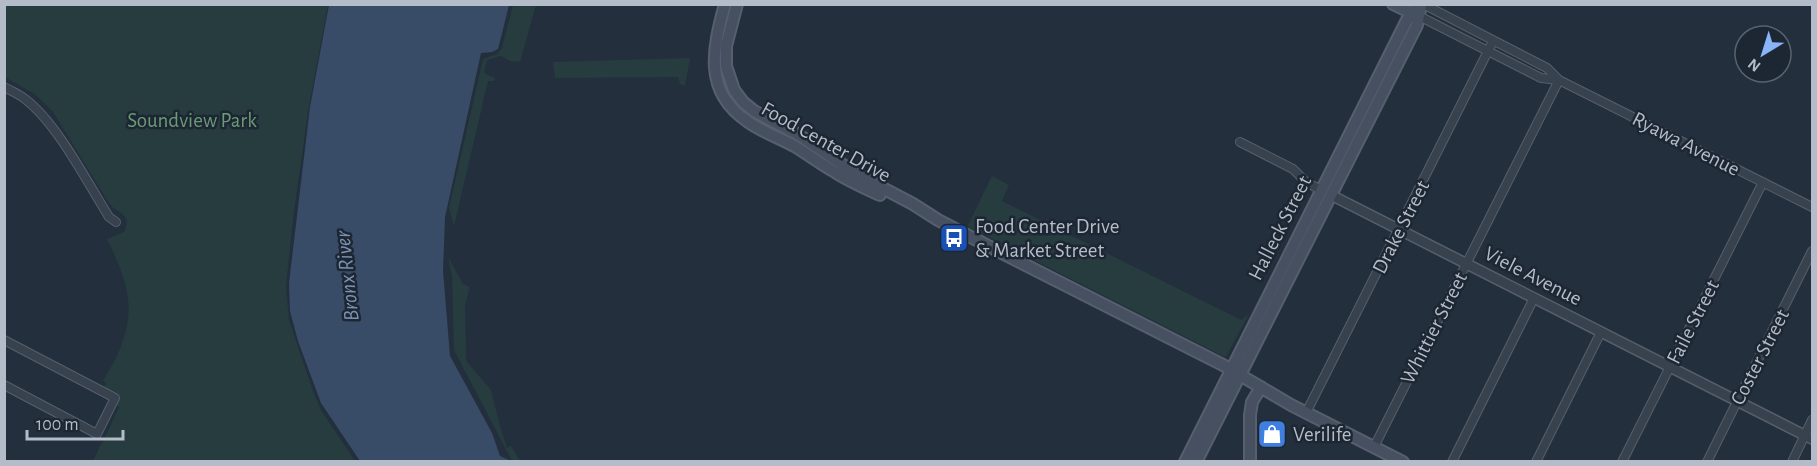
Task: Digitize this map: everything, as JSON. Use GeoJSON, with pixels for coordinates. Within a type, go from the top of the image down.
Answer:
{"type":"FeatureCollection","features":[{"type":"Feature","properties":{"kind":"main road"},"geometry":{"type":"LineString","coordinates":[[1394,4],[1415,15]]}},
{"type":"Feature","properties":{"kind":"main road","name":"Halleck Street"},"geometry":{"type":"LineString","coordinates":[[1185,462],[1235,371],[1326,193],[1407,20],[1415,15],[1421,4]]}},
{"type":"Feature","properties":{"kind":"main road","name":"Food Center Drive"},"geometry":{"type":"LineString","coordinates":[[734,5],[726,46],[730,82],[743,102],[754,111],[799,135],[864,179],[914,204],[938,220],[1235,371],[1306,413],[1402,462]]}},
{"type":"Feature","properties":{"kind":"main road","name":"Halleck Street"},"geometry":{"type":"LineString","coordinates":[[1196,462],[1235,371]]}},
{"type":"Feature","properties":{"kind":"main road"},"geometry":{"type":"LineString","coordinates":[[1250,462],[1250,415],[1252,402],[1261,387]]}},
{"type":"Feature","properties":{"kind":"street","name":"Ryawa Avenue"},"geometry":{"type":"LineString","coordinates":[[1421,4],[1547,68],[1559,81]]}},
{"type":"Feature","properties":{"kind":"street","name":"Ryawa Avenue"},"geometry":{"type":"LineString","coordinates":[[1415,15],[1541,78],[1559,81],[1812,207]]}},
{"type":"Feature","properties":{"kind":"street","name":"Drake Street"},"geometry":{"type":"LineString","coordinates":[[1306,413],[1493,41]]}},
{"type":"Feature","properties":{"kind":"street","name":"Whittier Street"},"geometry":{"type":"LineString","coordinates":[[1374,447],[1559,81]]}},
{"type":"Feature","properties":{"kind":"street"},"geometry":{"type":"LineString","coordinates":[[4,87],[25,99],[40,113],[59,136],[109,217],[116,222]]}},
{"type":"Feature","properties":{"kind":"street","name":"Viele Avenue"},"geometry":{"type":"LineString","coordinates":[[1240,142],[1293,170],[1306,182],[1399,231],[1809,437]]}},
{"type":"Feature","properties":{"kind":"street","name":"Faile Street"},"geometry":{"type":"LineString","coordinates":[[1622,462],[1763,182]]}},
{"type":"Feature","properties":{"kind":"street","name":"Coster Street"},"geometry":{"type":"LineString","coordinates":[[1707,462],[1812,252]]}},
{"type":"Feature","properties":{"kind":"street"},"geometry":{"type":"LineString","coordinates":[[1452,462],[1534,298]]}},
{"type":"Feature","properties":{"kind":"street"},"geometry":{"type":"LineString","coordinates":[[1536,462],[1601,332]]}},
{"type":"Feature","properties":{"kind":"street"},"geometry":{"type":"LineString","coordinates":[[4,340],[115,398],[97,434],[4,385]]}},
{"type":"Feature","properties":{"kind":"street"},"geometry":{"type":"LineString","coordinates":[[1792,462],[1809,437],[1812,420]]}},
{"type":"Feature","properties":{"kind":"green space","name":"Soundview Park"},"geometry":{"type":"Polygon","coordinates":[[[4,5],[328,5],[309,106],[286,286],[289,320],[313,391],[321,410],[355,461],[93,461],[119,407],[117,394],[104,387],[106,383],[103,381],[122,343],[126,329],[128,302],[119,265],[107,239],[124,232],[127,221],[124,215],[110,205],[53,112],[36,95],[5,77],[4,5]]]}},
{"type":"Feature","properties":{"kind":"green space"},"geometry":{"type":"Polygon","coordinates":[[[513,5],[536,5],[520,62],[510,61],[501,56],[487,60],[484,73],[495,78],[494,81],[488,81],[454,226],[449,208],[483,59],[497,54],[502,48],[513,5]]]}},
{"type":"Feature","properties":{"kind":"green space"},"geometry":{"type":"Polygon","coordinates":[[[690,58],[685,86],[680,84],[678,77],[555,78],[553,62],[690,58]]]}},
{"type":"Feature","properties":{"kind":"green space"},"geometry":{"type":"Polygon","coordinates":[[[992,176],[1009,185],[1002,201],[1241,320],[1249,314],[1227,355],[1225,357],[969,227],[992,176]]]}},
{"type":"Feature","properties":{"kind":"green space"},"geometry":{"type":"Polygon","coordinates":[[[448,257],[463,284],[470,287],[465,305],[467,362],[491,390],[507,448],[511,446],[520,461],[512,461],[454,350],[452,276],[448,257]]]}},
{"type":"Feature","properties":{"kind":"water","name":"Bronx River"},"geometry":{"type":"Polygon","coordinates":[[[329,5],[509,5],[498,49],[481,53],[445,217],[443,271],[450,356],[492,433],[500,456],[511,461],[360,461],[321,403],[298,341],[290,311],[289,283],[310,107],[329,5]]]}},
{"type":"Feature","properties":{"kind":"place","name":"Food Center Drive & Market Street"},"geometry":{"type":"Point","coordinates":[954,238]}},
{"type":"Feature","properties":{"kind":"place","name":"Verilife"},"geometry":{"type":"Point","coordinates":[1272,434]}}]}
